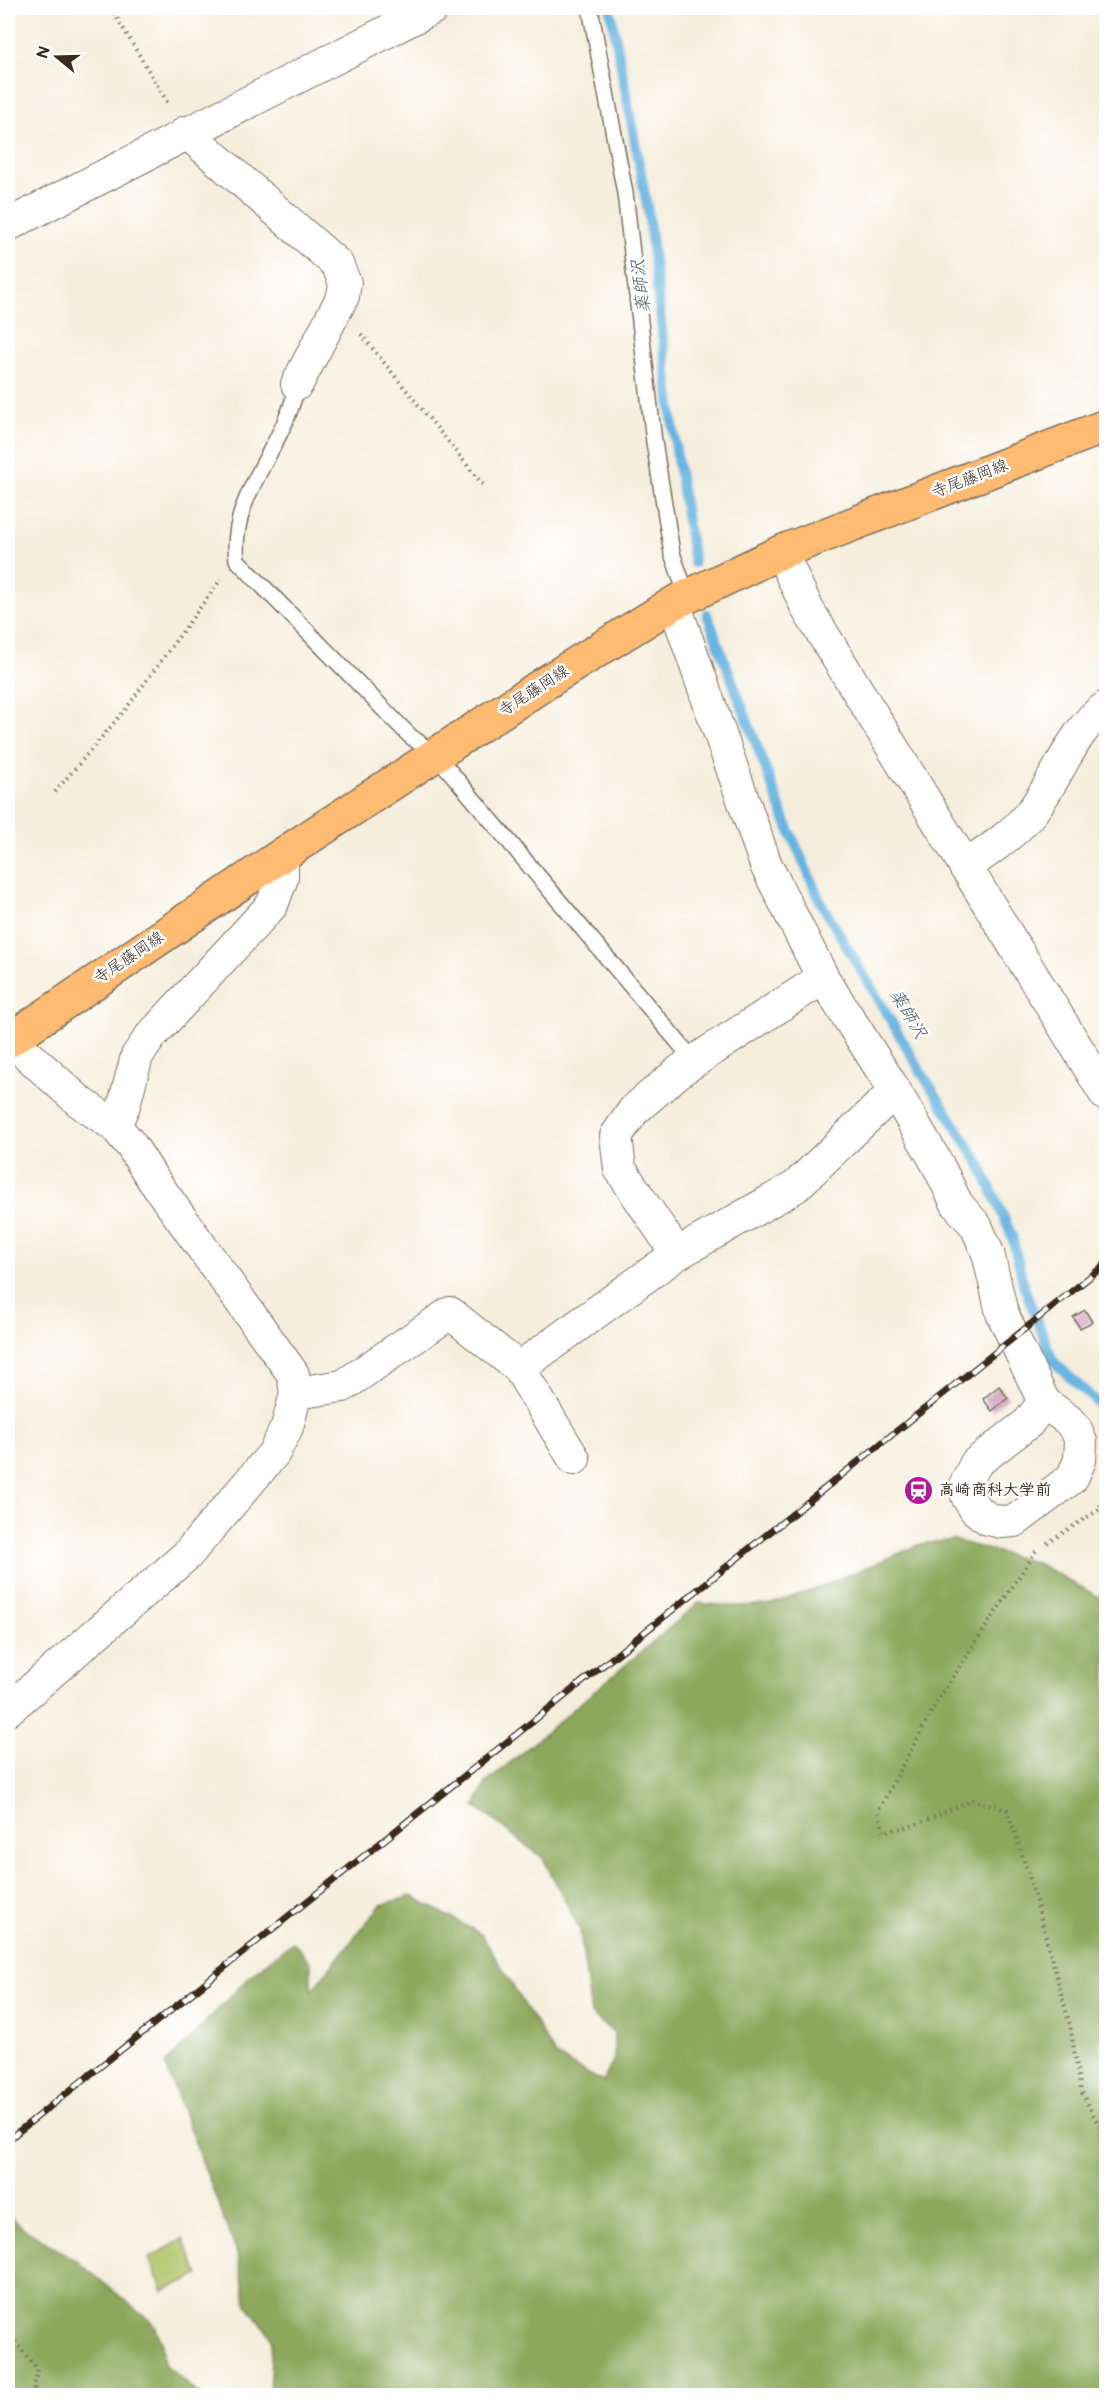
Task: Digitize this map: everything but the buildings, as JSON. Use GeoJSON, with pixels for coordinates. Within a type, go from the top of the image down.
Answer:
{"type":"FeatureCollection","features":[{"type":"Feature","properties":{"kind":"main road","name":"寺尾藤岡線"},"geometry":{"type":"LineString","coordinates":[[8,1039],[282,855],[562,672],[680,599],[781,552],[1107,426]]}},
{"type":"Feature","properties":{"kind":"street"},"geometry":{"type":"LineString","coordinates":[[8,225],[186,132],[433,8]]}},
{"type":"Feature","properties":{"kind":"street"},"geometry":{"type":"LineString","coordinates":[[186,132],[337,264],[345,283],[343,296],[297,384]]}},
{"type":"Feature","properties":{"kind":"street"},"geometry":{"type":"LineString","coordinates":[[781,552],[808,610],[1107,1095]]}},
{"type":"Feature","properties":{"kind":"street"},"geometry":{"type":"LineString","coordinates":[[680,599],[765,865],[823,978],[895,1091],[938,1165],[957,1204],[976,1226],[988,1253],[1002,1313],[1044,1402],[1076,1429],[1081,1442],[1080,1460],[1072,1478],[1015,1521],[1001,1522],[988,1519],[975,1509],[967,1496],[966,1483],[976,1464],[1028,1423],[1044,1402]]}},
{"type":"Feature","properties":{"kind":"street"},"geometry":{"type":"LineString","coordinates":[[965,867],[1008,837],[1031,814],[1079,737],[1097,713],[1107,707]]}},
{"type":"Feature","properties":{"kind":"street"},"geometry":{"type":"LineString","coordinates":[[115,1126],[124,1106],[136,1056],[151,1036],[272,905],[282,878],[282,855]]}},
{"type":"Feature","properties":{"kind":"street"},"geometry":{"type":"LineString","coordinates":[[677,1254],[620,1169],[616,1136],[634,1110],[681,1071],[823,978]]}},
{"type":"Feature","properties":{"kind":"street"},"geometry":{"type":"LineString","coordinates":[[8,1039],[80,1102],[115,1126],[131,1145],[152,1178],[293,1374],[296,1393],[287,1427],[274,1453],[188,1555],[8,1710]]}},
{"type":"Feature","properties":{"kind":"street"},"geometry":{"type":"LineString","coordinates":[[519,1368],[677,1254],[795,1187],[895,1091]]}},
{"type":"Feature","properties":{"kind":"street"},"geometry":{"type":"LineString","coordinates":[[296,1393],[343,1386],[450,1313],[519,1368],[574,1459]]}},
{"type":"Feature","properties":{"kind":"lane"},"geometry":{"type":"LineString","coordinates":[[590,8],[625,193],[654,442],[680,599]]}},
{"type":"Feature","properties":{"kind":"lane"},"geometry":{"type":"LineString","coordinates":[[297,384],[293,405],[247,500],[235,544],[237,560],[410,736],[436,755],[695,1062]]}},
{"type":"Feature","properties":{"kind":"path"},"geometry":{"type":"LineString","coordinates":[[111,8],[186,132]]}},
{"type":"Feature","properties":{"kind":"path"},"geometry":{"type":"LineString","coordinates":[[338,306],[483,485]]}},
{"type":"Feature","properties":{"kind":"path"},"geometry":{"type":"LineString","coordinates":[[55,792],[125,710],[212,590],[237,560]]}},
{"type":"Feature","properties":{"kind":"path"},"geometry":{"type":"LineString","coordinates":[[1080,1460],[1105,1476],[1100,1509],[1035,1551],[939,1698],[878,1811],[884,1832],[915,1825],[972,1800],[1007,1810],[1028,1872],[1070,2025],[1081,2091],[1107,2139]]}},
{"type":"Feature","properties":{"kind":"path"},"geometry":{"type":"LineString","coordinates":[[8,2332],[37,2369],[33,2396]]}},
{"type":"Feature","properties":{"kind":"green space"},"geometry":{"type":"Polygon","coordinates":[[[954,1540],[1037,1563],[1106,1601],[1106,2395],[269,2395],[272,2338],[247,2305],[237,2253],[165,2064],[253,1973],[293,1942],[311,1963],[311,1991],[381,1905],[412,1896],[481,1934],[556,2056],[603,2082],[614,2059],[614,2033],[591,2014],[580,1930],[543,1858],[475,1806],[486,1783],[699,1603],[731,1606],[768,1605],[813,1590],[921,1544],[954,1540]]]}},
{"type":"Feature","properties":{"kind":"green space"},"geometry":{"type":"Polygon","coordinates":[[[8,2217],[77,2261],[154,2324],[162,2343],[164,2364],[200,2395],[8,2395],[8,2217]]]}},
{"type":"Feature","properties":{"kind":"green space"},"geometry":{"type":"Polygon","coordinates":[[[183,2239],[199,2275],[163,2291],[149,2258],[183,2239]]]}},
{"type":"Feature","properties":{"kind":"waterway","name":"薬師沢"},"geometry":{"type":"LineString","coordinates":[[610,8],[648,211],[677,459],[694,563]]}},
{"type":"Feature","properties":{"kind":"waterway","name":"薬師沢"},"geometry":{"type":"LineString","coordinates":[[707,614],[785,820],[821,903],[923,1075],[980,1164],[1012,1236],[1024,1287],[1053,1361],[1106,1411]]}},
{"type":"Feature","properties":{"kind":"railway"},"geometry":{"type":"LineString","coordinates":[[8,2140],[1106,1264]]}},
{"type":"Feature","properties":{"kind":"place","name":"高崎商科大学前"},"geometry":{"type":"Point","coordinates":[918,1490]}}]}
